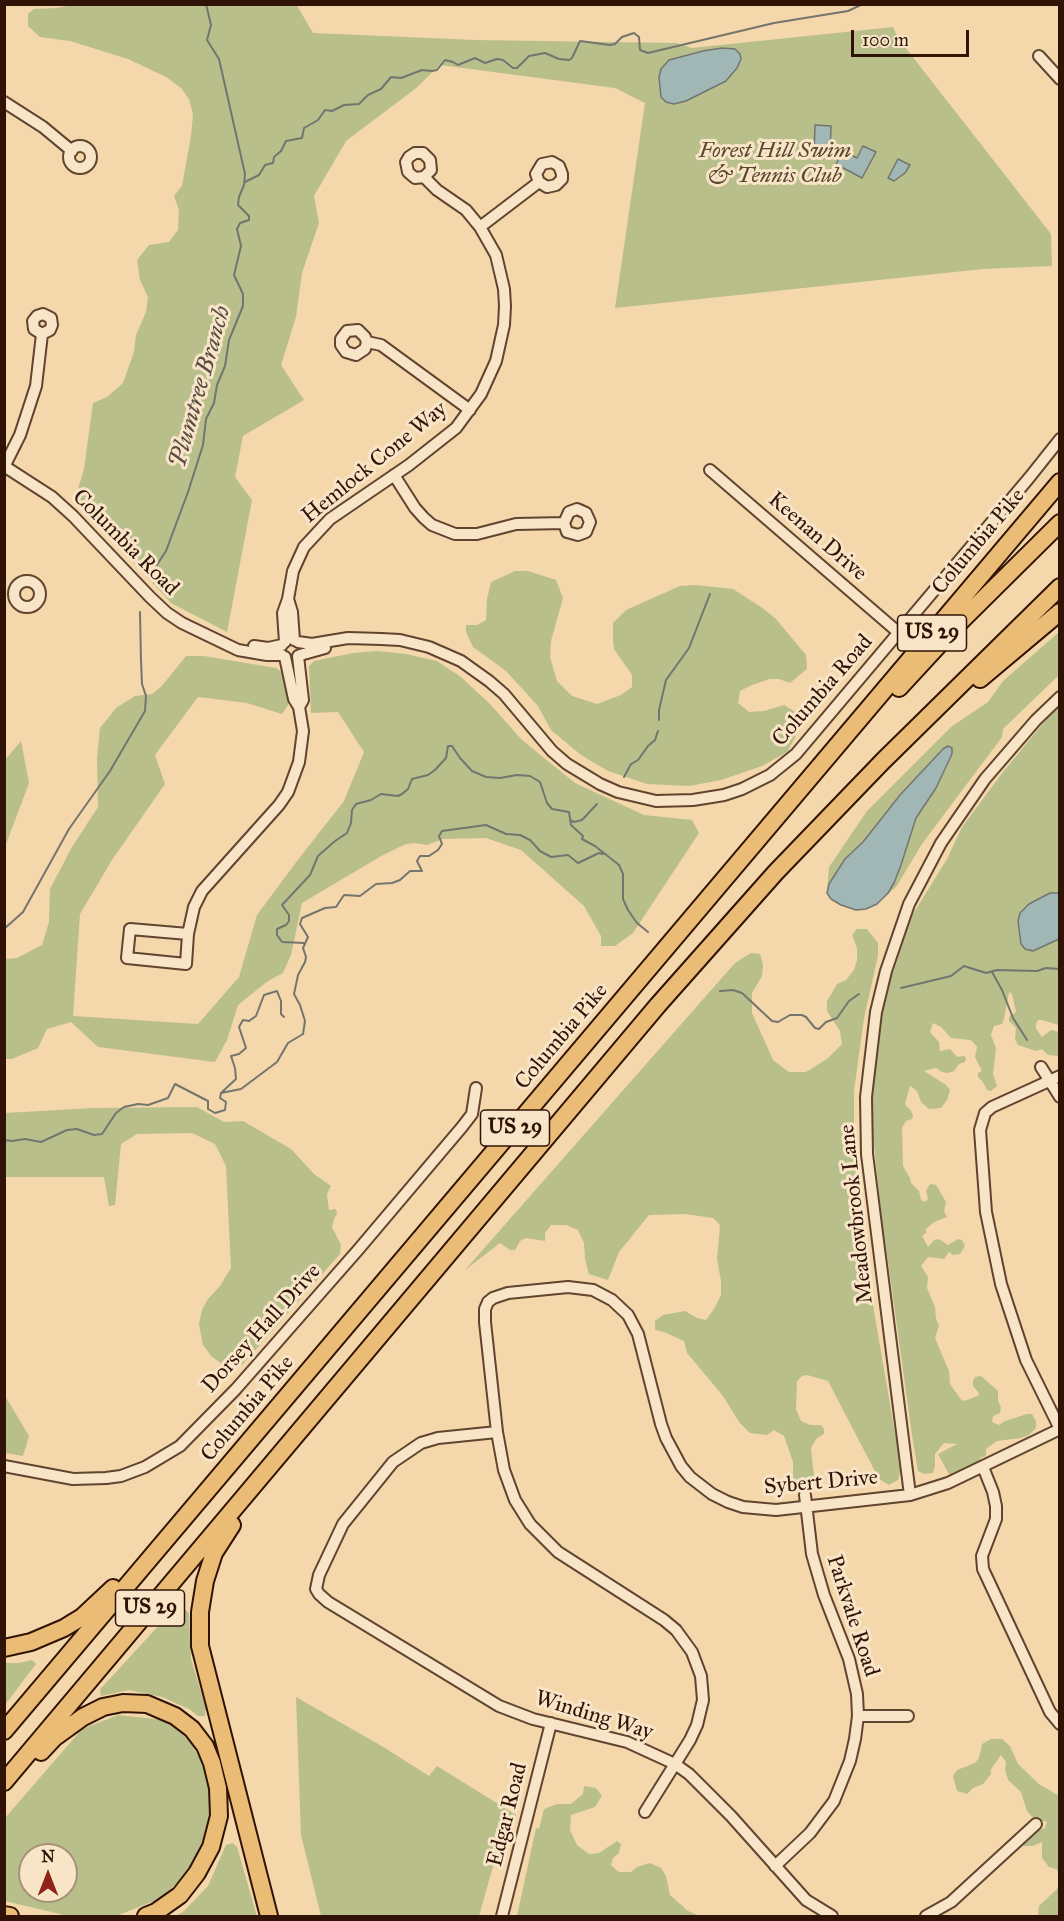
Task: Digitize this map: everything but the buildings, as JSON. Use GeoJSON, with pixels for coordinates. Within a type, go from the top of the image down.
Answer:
{"type":"FeatureCollection","features":[{"type":"Feature","properties":{"kind":"highway","name":"Columbia Pike"},"geometry":{"type":"LineString","coordinates":[[4,1731],[1059,482]]}},
{"type":"Feature","properties":{"kind":"highway"},"geometry":{"type":"LineString","coordinates":[[805,784],[959,623],[1059,523]]}},
{"type":"Feature","properties":{"kind":"highway","name":"US 29"},"geometry":{"type":"LineString","coordinates":[[4,1782],[658,1005],[776,872],[883,761],[1059,587]]}},
{"type":"Feature","properties":{"kind":"highway"},"geometry":{"type":"LineString","coordinates":[[883,761],[1059,612]]}},
{"type":"Feature","properties":{"kind":"highway"},"geometry":{"type":"LineString","coordinates":[[269,1917],[207,1678],[200,1646],[200,1612],[205,1581],[219,1543],[296,1435]]}},
{"type":"Feature","properties":{"kind":"highway"},"geometry":{"type":"LineString","coordinates":[[4,1648],[48,1636],[82,1617],[101,1601],[224,1472]]}},
{"type":"Feature","properties":{"kind":"highway"},"geometry":{"type":"LineString","coordinates":[[4,1790],[61,1732],[103,1707],[123,1703],[147,1704],[175,1716],[192,1729],[209,1754],[216,1774],[219,1803],[217,1830],[205,1860],[189,1885],[168,1904],[146,1917]]}},
{"type":"Feature","properties":{"kind":"highway"},"geometry":{"type":"LineString","coordinates":[[4,1915],[10,1917]]}},
{"type":"Feature","properties":{"kind":"street"},"geometry":{"type":"LineString","coordinates":[[1038,56],[1059,80]]}},
{"type":"Feature","properties":{"kind":"street"},"geometry":{"type":"LineString","coordinates":[[4,102],[44,127],[72,151]]}},
{"type":"Feature","properties":{"kind":"street","name":"Hemlock Cone Way"},"geometry":{"type":"LineString","coordinates":[[288,647],[292,612],[288,599],[290,585],[297,561],[316,532],[330,519],[394,475],[456,428],[471,410],[496,361],[504,325],[504,289],[496,255],[480,227],[465,210],[437,190],[424,177]]}},
{"type":"Feature","properties":{"kind":"street"},"geometry":{"type":"LineString","coordinates":[[480,227],[539,182]]}},
{"type":"Feature","properties":{"kind":"street"},"geometry":{"type":"LineString","coordinates":[[5,466],[20,435],[33,398],[42,334]]}},
{"type":"Feature","properties":{"kind":"street"},"geometry":{"type":"LineString","coordinates":[[366,342],[381,345],[471,410]]}},
{"type":"Feature","properties":{"kind":"street","name":"Columbia Road"},"geometry":{"type":"LineString","coordinates":[[5,466],[52,497],[167,613],[200,634],[221,642],[267,648],[348,638],[414,643],[444,653],[482,675],[504,694],[552,752],[584,776],[618,792],[656,801],[676,801],[711,798],[742,789],[783,766],[807,742],[1059,439]]}},
{"type":"Feature","properties":{"kind":"street","name":"Keenan Drive"},"geometry":{"type":"LineString","coordinates":[[710,470],[899,633]]}},
{"type":"Feature","properties":{"kind":"street"},"geometry":{"type":"LineString","coordinates":[[394,475],[424,518],[432,525],[455,534],[477,534],[516,524],[564,523]]}},
{"type":"Feature","properties":{"kind":"street"},"geometry":{"type":"LineString","coordinates":[[4,606],[16,601]]}},
{"type":"Feature","properties":{"kind":"street","name":"Columbia Road"},"geometry":{"type":"LineString","coordinates":[[299,656],[366,639]]}},
{"type":"Feature","properties":{"kind":"street"},"geometry":{"type":"LineString","coordinates":[[188,934],[130,929],[128,958],[186,964],[188,934],[194,908],[202,891],[288,792],[297,772],[303,731],[299,706],[294,699],[288,647],[301,648],[299,656],[303,700],[299,706]]}},
{"type":"Feature","properties":{"kind":"street","name":"Meadowbrook Lane"},"geometry":{"type":"LineString","coordinates":[[910,1495],[867,1154],[866,1097],[876,1012],[886,971],[909,904],[941,843],[985,778],[1059,697]]}},
{"type":"Feature","properties":{"kind":"street"},"geometry":{"type":"LineString","coordinates":[[1041,1067],[1059,1097]]}},
{"type":"Feature","properties":{"kind":"street"},"geometry":{"type":"LineString","coordinates":[[1059,1076],[1002,1102],[985,1113],[980,1130],[986,1212],[1001,1284],[1026,1360],[1059,1429]]}},
{"type":"Feature","properties":{"kind":"street","name":"Dorsey Hall Drive"},"geometry":{"type":"LineString","coordinates":[[4,1467],[73,1479],[106,1478],[121,1476],[146,1467],[180,1446],[236,1389],[462,1127],[472,1114],[476,1088]]}},
{"type":"Feature","properties":{"kind":"street","name":"Sybert Drive"},"geometry":{"type":"LineString","coordinates":[[497,1432],[485,1322],[485,1309],[488,1302],[508,1293],[568,1287],[592,1290],[612,1300],[628,1316],[638,1334],[666,1438],[675,1456],[690,1477],[712,1494],[743,1507],[776,1510],[910,1495],[948,1483],[1059,1429]]}},
{"type":"Feature","properties":{"kind":"street"},"geometry":{"type":"LineString","coordinates":[[497,1432],[508,1485],[522,1513],[539,1534],[558,1552],[664,1620],[676,1630],[692,1652],[701,1676],[703,1700],[697,1725],[645,1812]]}},
{"type":"Feature","properties":{"kind":"street","name":"Winding Way"},"geometry":{"type":"LineString","coordinates":[[497,1432],[438,1438],[421,1443],[393,1462],[343,1524],[319,1575],[316,1589],[328,1602],[483,1698],[515,1712],[627,1743],[675,1764],[689,1774],[724,1809],[806,1900],[832,1917]]}},
{"type":"Feature","properties":{"kind":"street"},"geometry":{"type":"LineString","coordinates":[[983,1467],[993,1491],[996,1506],[996,1519],[982,1556],[983,1569],[1050,1712],[1059,1724]]}},
{"type":"Feature","properties":{"kind":"street","name":"Parkvale Road"},"geometry":{"type":"LineString","coordinates":[[775,1866],[810,1833],[834,1801],[850,1761],[858,1716],[849,1659],[824,1595],[812,1554],[805,1495]]}},
{"type":"Feature","properties":{"kind":"street"},"geometry":{"type":"LineString","coordinates":[[858,1716],[908,1716]]}},
{"type":"Feature","properties":{"kind":"street","name":"Edgar Road"},"geometry":{"type":"LineString","coordinates":[[502,1917],[551,1723]]}},
{"type":"Feature","properties":{"kind":"street"},"geometry":{"type":"LineString","coordinates":[[926,1917],[951,1902],[1036,1824]]}},
{"type":"Feature","properties":{"kind":"green space","name":"Forest Hill Swim & Tennis Club"},"geometry":{"type":"Polygon","coordinates":[[[296,4],[313,33],[476,40],[676,43],[692,48],[893,27],[898,38],[1051,234],[1052,266],[983,269],[615,308],[645,103],[615,88],[440,65],[415,89],[346,141],[314,196],[319,223],[302,273],[296,317],[281,365],[304,400],[243,436],[235,477],[252,500],[227,632],[171,603],[75,499],[84,469],[93,403],[107,397],[123,383],[134,352],[136,335],[146,312],[148,297],[140,280],[137,260],[149,245],[169,242],[178,230],[179,210],[174,196],[182,186],[191,136],[193,114],[189,99],[181,88],[166,77],[128,59],[70,41],[40,37],[28,26],[28,14],[34,9],[73,5],[296,4]]]}},
{"type":"Feature","properties":{"kind":"green space"},"geometry":{"type":"Polygon","coordinates":[[[515,571],[528,571],[556,580],[563,598],[551,641],[550,657],[557,681],[572,696],[597,704],[621,695],[632,687],[632,675],[614,649],[613,639],[613,623],[626,610],[680,586],[696,585],[733,589],[761,607],[775,618],[806,655],[807,669],[790,683],[770,679],[752,685],[740,691],[738,703],[749,712],[764,711],[784,705],[797,713],[801,727],[787,752],[762,766],[721,780],[689,786],[647,784],[608,771],[581,755],[551,730],[538,706],[506,671],[473,647],[466,632],[466,625],[477,625],[486,620],[491,582],[515,571]]]}},
{"type":"Feature","properties":{"kind":"green space"},"geometry":{"type":"Polygon","coordinates":[[[1059,632],[1059,675],[1003,729],[1002,737],[922,844],[896,887],[877,904],[894,883],[916,818],[936,788],[947,765],[943,749],[900,795],[863,842],[845,859],[829,884],[827,893],[829,867],[867,811],[951,727],[988,702],[1003,681],[1059,632]]]}},
{"type":"Feature","properties":{"kind":"green space"},"geometry":{"type":"Polygon","coordinates":[[[377,651],[406,654],[437,661],[461,677],[490,704],[522,740],[575,783],[644,815],[692,820],[699,833],[633,933],[615,946],[601,946],[601,936],[584,906],[521,850],[486,838],[443,839],[427,845],[406,844],[302,903],[291,955],[283,973],[268,981],[238,1005],[227,1040],[215,1062],[98,1047],[71,1022],[47,1029],[38,1048],[12,1059],[5,1059],[5,959],[17,958],[42,945],[49,922],[50,889],[72,847],[98,807],[97,759],[100,728],[116,708],[135,696],[152,694],[161,687],[186,656],[204,656],[276,668],[283,673],[288,688],[288,705],[282,714],[247,703],[198,697],[155,755],[165,784],[112,860],[80,914],[73,1016],[198,1024],[239,977],[257,915],[344,801],[364,752],[338,712],[311,713],[309,666],[314,661],[377,651]]]}},
{"type":"Feature","properties":{"kind":"green space"},"geometry":{"type":"Polygon","coordinates":[[[1059,704],[1059,1025],[1038,1020],[1036,1029],[1042,1037],[1051,1030],[1059,1032],[1059,1056],[1048,1055],[1042,1049],[1036,1051],[1018,1045],[1015,1039],[1016,1028],[1009,1021],[1009,1017],[1016,1012],[1012,994],[1009,992],[1002,1024],[994,1026],[991,1035],[996,1048],[993,1074],[997,1086],[991,1091],[987,1090],[978,1077],[978,1073],[982,1071],[975,1057],[977,1047],[973,1042],[951,1038],[941,1027],[933,1023],[930,1032],[939,1042],[940,1051],[950,1049],[957,1057],[964,1056],[965,1062],[959,1064],[954,1071],[947,1073],[936,1068],[924,1071],[950,1090],[947,1100],[941,1108],[929,1109],[921,1102],[917,1091],[910,1086],[905,1104],[913,1116],[902,1128],[903,1166],[911,1183],[919,1191],[921,1200],[925,1202],[928,1199],[926,1191],[931,1184],[936,1185],[946,1202],[944,1211],[947,1217],[934,1222],[922,1236],[928,1247],[934,1240],[939,1239],[948,1245],[958,1239],[962,1240],[965,1246],[960,1254],[953,1255],[949,1252],[944,1259],[928,1257],[921,1266],[928,1277],[927,1288],[935,1307],[939,1326],[935,1338],[949,1371],[950,1384],[962,1401],[967,1400],[978,1396],[979,1393],[973,1386],[973,1381],[975,1377],[981,1376],[998,1391],[1001,1408],[1000,1413],[993,1416],[992,1422],[999,1425],[1005,1421],[1032,1414],[1036,1421],[1036,1428],[1029,1435],[1021,1438],[997,1441],[986,1449],[986,1456],[980,1458],[981,1460],[950,1476],[938,1454],[957,1444],[944,1443],[935,1454],[933,1473],[924,1474],[918,1471],[912,1435],[880,1204],[872,1125],[872,1079],[885,996],[913,914],[947,859],[962,827],[1003,772],[1059,704]]]}},
{"type":"Feature","properties":{"kind":"green space"},"geometry":{"type":"Polygon","coordinates":[[[21,741],[29,783],[5,847],[5,760],[21,741]]]}},
{"type":"Feature","properties":{"kind":"green space"},"geometry":{"type":"Polygon","coordinates":[[[857,929],[867,929],[878,943],[878,956],[864,1018],[854,1091],[854,1155],[864,1253],[901,1468],[898,1480],[889,1485],[879,1479],[828,1381],[807,1375],[797,1381],[796,1409],[801,1421],[810,1425],[821,1425],[824,1434],[817,1438],[811,1448],[814,1477],[809,1482],[798,1483],[793,1478],[793,1462],[784,1436],[774,1430],[767,1435],[750,1433],[739,1422],[723,1396],[687,1353],[684,1341],[655,1330],[655,1321],[663,1315],[685,1311],[706,1320],[714,1309],[721,1295],[721,1281],[717,1259],[720,1225],[713,1218],[685,1214],[649,1215],[619,1252],[608,1280],[589,1274],[584,1243],[578,1230],[566,1225],[551,1225],[545,1233],[545,1241],[526,1238],[520,1241],[515,1250],[510,1250],[500,1243],[465,1270],[735,963],[751,953],[760,954],[763,965],[762,976],[752,993],[752,1013],[773,1060],[789,1072],[806,1072],[827,1059],[842,1044],[840,1031],[827,1011],[827,1001],[837,984],[846,980],[854,970],[857,948],[852,935],[857,929]]]}},
{"type":"Feature","properties":{"kind":"green space"},"geometry":{"type":"Polygon","coordinates":[[[197,1107],[224,1122],[243,1121],[291,1149],[314,1174],[331,1186],[327,1194],[329,1210],[336,1209],[337,1214],[332,1227],[341,1245],[340,1254],[237,1368],[229,1369],[211,1356],[203,1345],[199,1324],[202,1310],[208,1299],[220,1286],[231,1268],[226,1166],[215,1144],[192,1133],[137,1134],[121,1144],[115,1205],[109,1206],[104,1177],[5,1177],[5,1113],[93,1108],[197,1107]]]}},
{"type":"Feature","properties":{"kind":"green space"},"geometry":{"type":"Polygon","coordinates":[[[4,1394],[29,1436],[23,1456],[5,1453],[4,1394]]]}},
{"type":"Feature","properties":{"kind":"green space"},"geometry":{"type":"Polygon","coordinates":[[[182,1606],[189,1613],[191,1659],[206,1708],[205,1716],[198,1716],[189,1709],[162,1697],[129,1690],[101,1696],[100,1689],[172,1611],[182,1606]]]}},
{"type":"Feature","properties":{"kind":"green space"},"geometry":{"type":"Polygon","coordinates":[[[32,1660],[36,1664],[5,1705],[5,1663],[32,1660]]]}},
{"type":"Feature","properties":{"kind":"green space"},"geometry":{"type":"Polygon","coordinates":[[[296,1697],[429,1776],[437,1766],[516,1815],[496,1856],[479,1916],[321,1916],[301,1835],[296,1697]]]}},
{"type":"Feature","properties":{"kind":"green space"},"geometry":{"type":"Polygon","coordinates":[[[118,1715],[165,1720],[190,1741],[206,1769],[213,1806],[206,1841],[185,1876],[159,1899],[119,1915],[68,1916],[5,1901],[5,1818],[82,1729],[118,1715]]]}},
{"type":"Feature","properties":{"kind":"green space"},"geometry":{"type":"Polygon","coordinates":[[[991,1739],[1002,1739],[1010,1746],[1018,1764],[1039,1784],[1059,1796],[1059,1873],[1056,1869],[1049,1867],[1042,1858],[1042,1842],[1033,1846],[1024,1846],[1022,1842],[1028,1835],[1045,1828],[1047,1822],[1033,1818],[1027,1811],[1021,1792],[1008,1780],[1005,1770],[1006,1762],[1001,1755],[983,1784],[973,1788],[967,1794],[957,1791],[953,1776],[957,1770],[975,1763],[979,1758],[982,1744],[991,1739]]]}},
{"type":"Feature","properties":{"kind":"green space"},"geometry":{"type":"Polygon","coordinates":[[[584,1786],[596,1788],[602,1796],[595,1807],[571,1815],[570,1830],[577,1845],[589,1854],[599,1853],[617,1841],[621,1844],[619,1853],[613,1858],[611,1865],[615,1869],[619,1872],[631,1872],[637,1867],[650,1863],[661,1868],[666,1876],[670,1895],[688,1911],[699,1916],[517,1916],[536,1828],[539,1829],[544,1809],[557,1804],[571,1804],[583,1794],[584,1786]]]}},
{"type":"Feature","properties":{"kind":"green space"},"geometry":{"type":"Polygon","coordinates":[[[233,1843],[237,1847],[257,1916],[175,1916],[183,1912],[208,1886],[226,1845],[233,1843]]]}},
{"type":"Feature","properties":{"kind":"green space"},"geometry":{"type":"Polygon","coordinates":[[[1059,1883],[1059,1916],[1038,1916],[1039,1906],[1057,1889],[1059,1883]]]}},
{"type":"Feature","properties":{"kind":"water"},"geometry":{"type":"Polygon","coordinates":[[[722,48],[735,49],[741,59],[726,81],[686,101],[674,104],[666,102],[661,97],[659,77],[661,69],[669,60],[722,48]]]}},
{"type":"Feature","properties":{"kind":"water"},"geometry":{"type":"Polygon","coordinates":[[[815,125],[831,126],[830,155],[814,154],[815,125]]]}},
{"type":"Feature","properties":{"kind":"water"},"geometry":{"type":"Polygon","coordinates":[[[863,146],[876,152],[862,178],[836,164],[843,151],[857,158],[863,146]]]}},
{"type":"Feature","properties":{"kind":"water"},"geometry":{"type":"Polygon","coordinates":[[[898,159],[910,165],[905,173],[894,181],[888,178],[898,159]]]}},
{"type":"Feature","properties":{"kind":"water"},"geometry":{"type":"Polygon","coordinates":[[[948,746],[952,748],[952,754],[936,788],[916,818],[901,865],[888,893],[877,904],[866,909],[856,910],[831,899],[827,893],[829,884],[845,859],[863,842],[900,795],[948,746]]]}},
{"type":"Feature","properties":{"kind":"water"},"geometry":{"type":"Polygon","coordinates":[[[1050,893],[1059,893],[1059,939],[1033,951],[1025,949],[1021,944],[1018,921],[1020,913],[1029,904],[1050,893]]]}},
{"type":"Feature","properties":{"kind":"waterway","name":"Plumtree Branch"},"geometry":{"type":"LineString","coordinates":[[151,574],[166,551],[188,492],[203,445],[206,419],[214,403],[217,385],[225,366],[229,340],[243,306],[243,294],[234,275],[241,246],[237,229],[240,223],[249,220],[249,216],[238,205],[245,174],[219,59],[207,40],[211,25],[206,4]]}},
{"type":"Feature","properties":{"kind":"waterway"},"geometry":{"type":"LineString","coordinates":[[245,182],[259,175],[265,165],[273,163],[274,157],[281,151],[286,141],[302,138],[304,128],[318,120],[325,110],[332,111],[344,105],[359,104],[368,95],[381,89],[391,77],[401,78],[422,70],[437,70],[445,60],[458,65],[475,58],[485,63],[497,59],[517,68],[529,56],[545,53],[559,59],[569,60],[580,41],[610,45],[634,33],[639,37],[640,50],[648,53],[774,23],[848,11],[863,4]]}},
{"type":"Feature","properties":{"kind":"waterway"},"geometry":{"type":"LineString","coordinates":[[659,720],[666,680],[689,648],[710,594]]}},
{"type":"Feature","properties":{"kind":"waterway","name":"Plumtree Branch"},"geometry":{"type":"LineString","coordinates":[[4,929],[23,912],[69,829],[110,771],[145,711],[140,612]]}},
{"type":"Feature","properties":{"kind":"waterway"},"geometry":{"type":"LineString","coordinates":[[624,777],[631,764],[638,760],[655,740],[658,731]]}},
{"type":"Feature","properties":{"kind":"waterway"},"geometry":{"type":"LineString","coordinates":[[304,943],[282,942],[277,935],[277,929],[289,921],[289,915],[282,905],[310,875],[318,856],[347,833],[352,810],[356,804],[371,800],[381,794],[398,796],[402,794],[408,789],[412,779],[428,775],[435,770],[446,758],[448,746],[452,746],[472,771],[486,777],[530,776],[540,782],[547,803],[552,809],[569,812],[571,825],[583,836],[582,839],[619,865],[623,874],[623,899],[637,923],[648,932]]}},
{"type":"Feature","properties":{"kind":"waterway"},"geometry":{"type":"LineString","coordinates":[[570,820],[574,822],[582,820],[597,804]]}},
{"type":"Feature","properties":{"kind":"waterway"},"geometry":{"type":"LineString","coordinates":[[221,1093],[241,1089],[277,1062],[288,1043],[303,1034],[305,1021],[294,994],[298,975],[306,957],[303,948],[308,937],[300,924],[302,918],[325,908],[336,907],[344,895],[360,896],[376,884],[392,883],[400,880],[410,871],[422,871],[417,861],[420,856],[429,856],[438,850],[442,844],[439,836],[442,831],[486,825],[506,834],[520,835],[551,857],[568,855],[578,863],[599,853],[603,854]]}},
{"type":"Feature","properties":{"kind":"waterway"},"geometry":{"type":"LineString","coordinates":[[901,988],[951,976],[964,966],[986,973],[997,970],[1060,969]]}},
{"type":"Feature","properties":{"kind":"waterway"},"geometry":{"type":"LineString","coordinates":[[992,972],[1013,1018],[1027,1040]]}},
{"type":"Feature","properties":{"kind":"waterway"},"geometry":{"type":"LineString","coordinates":[[720,991],[733,990],[742,993],[772,1021],[778,1022],[790,1015],[802,1015],[819,1029],[826,1022],[837,1018],[849,1001],[859,994]]}},
{"type":"Feature","properties":{"kind":"waterway"},"geometry":{"type":"LineString","coordinates":[[221,1093],[236,1079],[231,1056],[239,1054],[246,1048],[239,1027],[243,1020],[249,1021],[256,1016],[264,995],[277,991],[281,1001],[281,1014],[284,1017]]}},
{"type":"Feature","properties":{"kind":"waterway"},"geometry":{"type":"LineString","coordinates":[[4,1140],[25,1139],[41,1142],[67,1130],[77,1129],[94,1135],[102,1134],[116,1113],[124,1107],[138,1104],[148,1105],[168,1098],[175,1084],[208,1101],[208,1109],[215,1113],[225,1110],[226,1102],[220,1098],[221,1093]]}}]}
